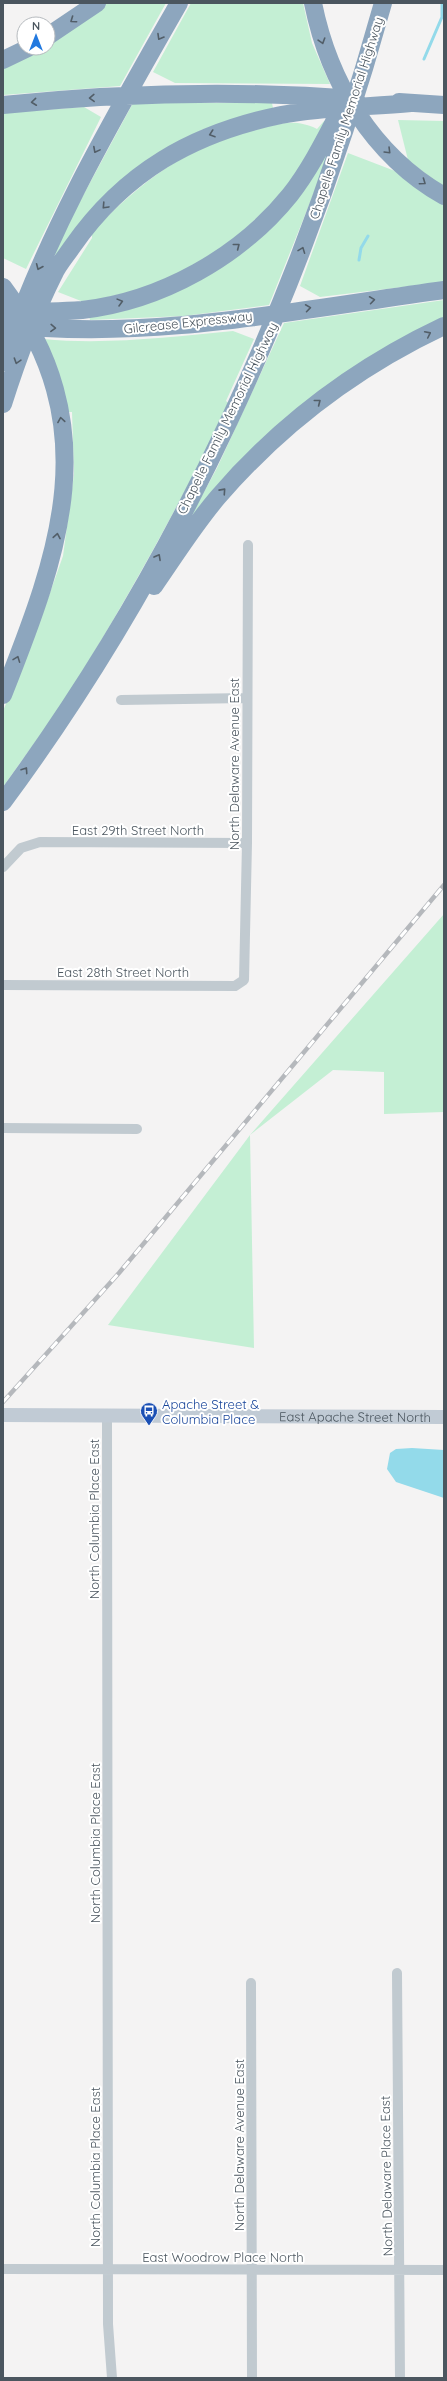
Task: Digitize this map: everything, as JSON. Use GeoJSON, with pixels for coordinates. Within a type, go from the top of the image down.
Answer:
{"type":"FeatureCollection","features":[{"type":"Feature","properties":{"kind":"highway"},"geometry":{"type":"LineString","coordinates":[[56,31],[97,3]]}},
{"type":"Feature","properties":{"kind":"highway"},"geometry":{"type":"LineString","coordinates":[[3,362],[39,267],[70,201],[179,3]]}},
{"type":"Feature","properties":{"kind":"highway"},"geometry":{"type":"LineString","coordinates":[[313,3],[326,51],[350,103],[363,123],[402,166],[444,196]]}},
{"type":"Feature","properties":{"kind":"highway","name":"Chapelle Family Memorial Highway"},"geometry":{"type":"LineString","coordinates":[[3,802],[58,722],[106,648],[161,553],[250,375],[322,199],[368,57],[383,3]]}},
{"type":"Feature","properties":{"kind":"highway"},"geometry":{"type":"LineString","coordinates":[[3,60],[16,54]]}},
{"type":"Feature","properties":{"kind":"highway"},"geometry":{"type":"LineString","coordinates":[[3,312],[82,310],[133,298],[175,283],[219,259],[262,225],[290,194],[303,176],[368,57]]}},
{"type":"Feature","properties":{"kind":"highway"},"geometry":{"type":"LineString","coordinates":[[3,105],[64,99],[173,95],[271,94],[444,105]]}},
{"type":"Feature","properties":{"kind":"highway"},"geometry":{"type":"LineString","coordinates":[[3,404],[19,355],[54,273],[85,228],[114,197],[146,171],[178,149],[210,135],[282,115],[411,103]]}},
{"type":"Feature","properties":{"kind":"highway"},"geometry":{"type":"LineString","coordinates":[[3,287],[21,314],[44,361],[60,415],[65,459],[61,516],[50,568],[3,695]]}},
{"type":"Feature","properties":{"kind":"highway","name":"Gilcrease Expressway"},"geometry":{"type":"LineString","coordinates":[[3,324],[74,329],[158,327],[444,290]]}},
{"type":"Feature","properties":{"kind":"highway"},"geometry":{"type":"LineString","coordinates":[[58,722],[199,522],[217,498],[253,459],[300,416],[342,384],[380,359],[444,326]]}},
{"type":"Feature","properties":{"kind":"main road","name":"East Apache Street North"},"geometry":{"type":"LineString","coordinates":[[3,1415],[444,1417]]}},
{"type":"Feature","properties":{"kind":"street","name":"North Delaware Avenue East"},"geometry":{"type":"LineString","coordinates":[[242,983],[245,975],[247,843],[248,545]]}},
{"type":"Feature","properties":{"kind":"street"},"geometry":{"type":"LineString","coordinates":[[121,700],[247,698]]}},
{"type":"Feature","properties":{"kind":"street","name":"East 29th Street North"},"geometry":{"type":"LineString","coordinates":[[3,867],[13,855],[29,845],[40,842],[247,843]]}},
{"type":"Feature","properties":{"kind":"street","name":"East 28th Street North"},"geometry":{"type":"LineString","coordinates":[[3,985],[235,986],[242,983]]}},
{"type":"Feature","properties":{"kind":"street"},"geometry":{"type":"LineString","coordinates":[[3,1128],[137,1129]]}},
{"type":"Feature","properties":{"kind":"street","name":"North Columbia Place East"},"geometry":{"type":"LineString","coordinates":[[107,1415],[108,2348],[112,2378]]}},
{"type":"Feature","properties":{"kind":"street","name":"North Delaware Place East"},"geometry":{"type":"LineString","coordinates":[[397,1973],[400,2378]]}},
{"type":"Feature","properties":{"kind":"street","name":"North Delaware Avenue East"},"geometry":{"type":"LineString","coordinates":[[251,1983],[252,2378]]}},
{"type":"Feature","properties":{"kind":"street","name":"East Woodrow Place North"},"geometry":{"type":"LineString","coordinates":[[3,2269],[444,2270]]}},
{"type":"Feature","properties":{"kind":"green space"},"geometry":{"type":"Polygon","coordinates":[[[106,3],[166,3],[120,86],[3,95],[3,66],[22,56],[56,56],[56,37],[79,23],[106,3]]]}},
{"type":"Feature","properties":{"kind":"green space"},"geometry":{"type":"Polygon","coordinates":[[[191,3],[303,3],[312,43],[330,84],[175,83],[153,72],[191,3]]]}},
{"type":"Feature","properties":{"kind":"green space"},"geometry":{"type":"Polygon","coordinates":[[[133,103],[272,103],[273,108],[201,130],[128,174],[95,206],[58,256],[52,253],[133,103]]]}},
{"type":"Feature","properties":{"kind":"green space"},"geometry":{"type":"Polygon","coordinates":[[[84,107],[101,117],[26,269],[3,258],[3,113],[84,107]]]}},
{"type":"Feature","properties":{"kind":"green space"},"geometry":{"type":"Polygon","coordinates":[[[398,120],[444,121],[444,188],[408,160],[398,120]]]}},
{"type":"Feature","properties":{"kind":"green space"},"geometry":{"type":"Polygon","coordinates":[[[324,121],[327,121],[288,188],[224,249],[154,286],[96,300],[81,301],[58,292],[92,238],[92,232],[129,197],[166,168],[186,156],[230,137],[286,123],[301,124],[317,129],[324,121]]]}},
{"type":"Feature","properties":{"kind":"green space"},"geometry":{"type":"Polygon","coordinates":[[[331,150],[269,305],[184,316],[90,320],[89,316],[186,285],[331,150]]]}},
{"type":"Feature","properties":{"kind":"green space"},"geometry":{"type":"Polygon","coordinates":[[[348,153],[395,171],[444,205],[444,282],[320,297],[300,286],[348,153]]]}},
{"type":"Feature","properties":{"kind":"green space"},"geometry":{"type":"Polygon","coordinates":[[[444,300],[444,322],[373,357],[196,518],[192,514],[217,468],[284,323],[444,300]]]}},
{"type":"Feature","properties":{"kind":"green space"},"geometry":{"type":"Polygon","coordinates":[[[233,331],[254,339],[226,401],[230,404],[156,544],[98,646],[69,694],[3,787],[3,711],[41,618],[63,556],[74,474],[72,412],[68,412],[43,339],[67,341],[114,341],[233,331]]]}},
{"type":"Feature","properties":{"kind":"green space"},"geometry":{"type":"Polygon","coordinates":[[[444,914],[444,1112],[384,1114],[384,1072],[333,1070],[250,1135],[444,914]]]}},
{"type":"Feature","properties":{"kind":"green space"},"geometry":{"type":"Polygon","coordinates":[[[250,1135],[254,1348],[108,1325],[250,1135]]]}},
{"type":"Feature","properties":{"kind":"water"},"geometry":{"type":"Polygon","coordinates":[[[412,1448],[444,1450],[444,1498],[396,1482],[387,1469],[390,1453],[396,1449],[412,1448]]]}},
{"type":"Feature","properties":{"kind":"waterway"},"geometry":{"type":"LineString","coordinates":[[424,59],[442,17],[442,3]]}},
{"type":"Feature","properties":{"kind":"waterway"},"geometry":{"type":"LineString","coordinates":[[359,260],[361,248],[368,236]]}},
{"type":"Feature","properties":{"kind":"railway"},"geometry":{"type":"LineString","coordinates":[[3,1402],[119,1273],[444,885]]}},
{"type":"Feature","properties":{"kind":"place","name":"Apache Street & Columbia Place"},"geometry":{"type":"Point","coordinates":[149,1426]}}]}
